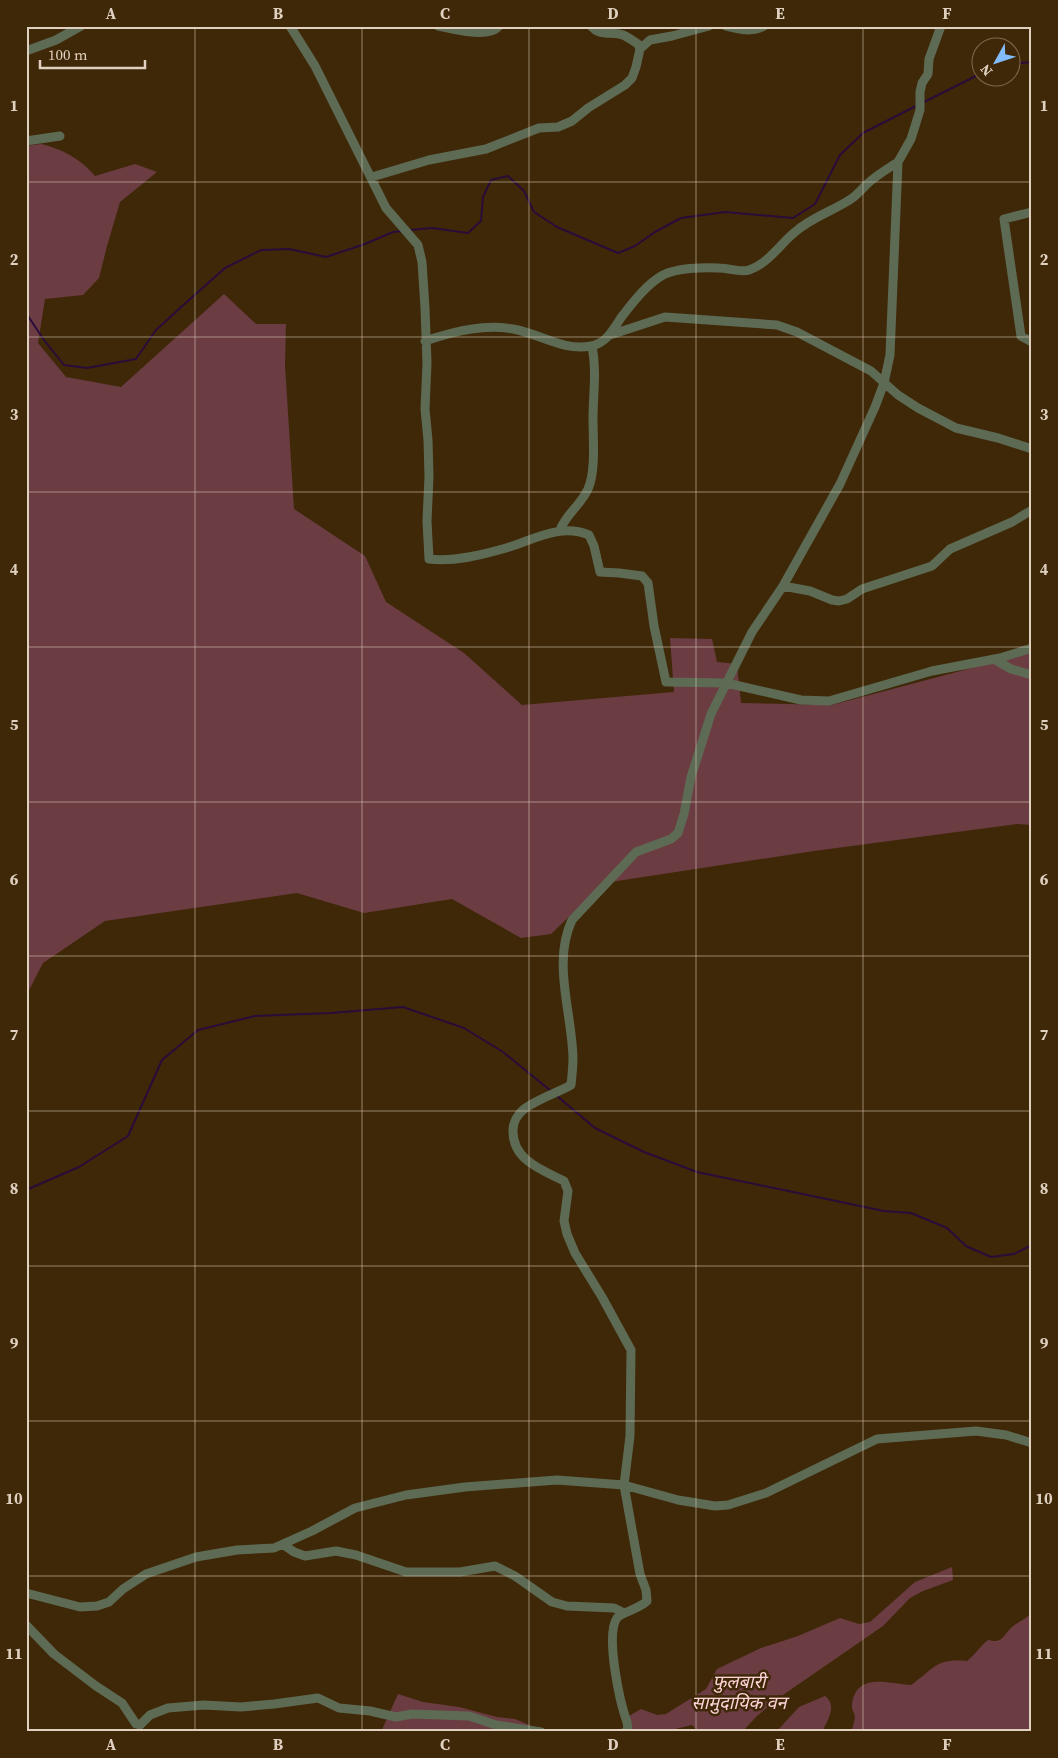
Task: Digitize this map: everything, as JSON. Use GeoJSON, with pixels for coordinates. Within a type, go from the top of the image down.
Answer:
{"type":"FeatureCollection","features":[{"type":"Feature","properties":{"kind":"street"},"geometry":{"type":"LineString","coordinates":[[26,51],[56,40],[81,26]]}},
{"type":"Feature","properties":{"kind":"street"},"geometry":{"type":"LineString","coordinates":[[290,26],[315,66],[386,208],[418,245],[422,262],[427,363],[425,409],[429,477],[427,521],[429,559],[451,560],[482,554],[560,530],[579,531],[589,534],[600,572],[619,572],[642,576],[648,583],[654,626],[666,682],[726,683],[801,700],[829,701],[932,671],[994,659],[1032,648]]}},
{"type":"Feature","properties":{"kind":"street"},"geometry":{"type":"LineString","coordinates":[[438,26],[483,33],[495,30],[499,26]]}},
{"type":"Feature","properties":{"kind":"street"},"geometry":{"type":"LineString","coordinates":[[591,26],[601,34],[623,35],[638,44],[640,49]]}},
{"type":"Feature","properties":{"kind":"street"},"geometry":{"type":"LineString","coordinates":[[372,177],[429,160],[486,150],[539,128],[558,127],[572,121],[588,108],[625,85],[632,78],[640,49],[650,40],[672,36],[694,28],[709,26]]}},
{"type":"Feature","properties":{"kind":"street"},"geometry":{"type":"LineString","coordinates":[[726,26],[744,30],[758,29],[764,26]]}},
{"type":"Feature","properties":{"kind":"street"},"geometry":{"type":"LineString","coordinates":[[610,335],[622,316],[636,300],[653,282],[664,275],[682,269],[718,268],[748,271],[774,253],[807,223],[852,198],[882,172],[898,162],[911,140],[920,110],[922,83],[928,74],[929,59],[940,26]]}},
{"type":"Feature","properties":{"kind":"street"},"geometry":{"type":"LineString","coordinates":[[26,141],[60,136]]}},
{"type":"Feature","properties":{"kind":"street"},"geometry":{"type":"LineString","coordinates":[[625,1732],[628,1729],[627,1722],[616,1680],[613,1654],[615,1620],[619,1615],[642,1606],[647,1601],[624,1485],[630,1436],[632,1350],[575,1253],[567,1234],[564,1221],[568,1191],[564,1181],[528,1162],[521,1156],[514,1146],[513,1127],[518,1115],[525,1109],[571,1085],[573,1058],[564,973],[566,932],[572,920],[636,852],[671,839],[678,833],[684,814],[691,776],[711,714],[752,632],[783,586],[840,484],[875,407],[884,383],[890,355],[898,162]]}},
{"type":"Feature","properties":{"kind":"street"},"geometry":{"type":"LineString","coordinates":[[1032,212],[1004,219],[1021,336],[1032,342]]}},
{"type":"Feature","properties":{"kind":"street"},"geometry":{"type":"LineString","coordinates":[[425,341],[454,332],[498,328],[517,330],[559,344],[592,346],[610,335],[665,316],[777,325],[797,332],[871,371],[918,408],[956,428],[998,438],[1032,449]]}},
{"type":"Feature","properties":{"kind":"street"},"geometry":{"type":"LineString","coordinates":[[560,530],[563,521],[583,499],[589,488],[592,468],[596,384],[596,362],[592,346]]}},
{"type":"Feature","properties":{"kind":"street"},"geometry":{"type":"LineString","coordinates":[[783,586],[810,591],[839,602],[862,590],[932,566],[950,549],[1012,522],[1032,510]]}},
{"type":"Feature","properties":{"kind":"street"},"geometry":{"type":"LineString","coordinates":[[994,659],[1011,669],[1032,675]]}},
{"type":"Feature","properties":{"kind":"street"},"geometry":{"type":"LineString","coordinates":[[26,1593],[80,1607],[97,1606],[109,1602],[123,1589],[146,1574],[196,1557],[237,1550],[274,1548],[284,1545],[355,1508],[406,1496],[464,1487],[557,1480],[624,1485],[678,1500],[715,1506],[728,1506],[780,1487],[877,1439],[976,1431],[1006,1435],[1032,1443]]}},
{"type":"Feature","properties":{"kind":"street"},"geometry":{"type":"LineString","coordinates":[[284,1545],[304,1556],[336,1551],[356,1555],[406,1572],[460,1572],[495,1566],[515,1576],[552,1602],[567,1606],[614,1608],[624,1613]]}},
{"type":"Feature","properties":{"kind":"street"},"geometry":{"type":"LineString","coordinates":[[26,1625],[54,1654],[122,1703],[136,1724],[140,1725],[150,1715],[168,1708],[204,1705],[241,1707],[318,1698],[339,1708],[370,1711],[396,1717],[412,1714],[469,1716],[496,1725],[541,1732]]}},
{"type":"Feature","properties":{"kind":"green space"},"geometry":{"type":"Polygon","coordinates":[[[41,144],[71,156],[95,176],[135,164],[157,172],[120,202],[99,278],[83,295],[45,299],[38,343],[66,377],[121,387],[224,294],[256,324],[286,324],[285,365],[294,509],[365,556],[386,602],[464,653],[522,705],[674,692],[670,638],[712,639],[717,662],[737,664],[741,703],[832,705],[1032,652],[1032,825],[1017,824],[814,851],[604,883],[551,934],[521,938],[452,899],[364,913],[297,893],[105,921],[43,963],[26,996],[26,146],[41,144]]]}},
{"type":"Feature","properties":{"kind":"green space","name":"फुलबारी सामुदायिक वन"},"geometry":{"type":"Polygon","coordinates":[[[952,1567],[953,1580],[910,1598],[883,1626],[780,1697],[757,1716],[742,1732],[699,1732],[692,1725],[675,1729],[673,1732],[634,1732],[629,1716],[641,1709],[657,1715],[666,1714],[706,1689],[717,1669],[761,1648],[798,1636],[840,1618],[859,1624],[870,1622],[915,1582],[952,1567]]]}},
{"type":"Feature","properties":{"kind":"green space"},"geometry":{"type":"Polygon","coordinates":[[[1032,1612],[1032,1732],[852,1732],[855,1716],[852,1705],[855,1694],[860,1687],[867,1683],[875,1682],[911,1685],[941,1663],[967,1661],[988,1640],[996,1641],[1001,1639],[1012,1627],[1032,1612]]]}},
{"type":"Feature","properties":{"kind":"green space"},"geometry":{"type":"Polygon","coordinates":[[[398,1694],[423,1702],[459,1707],[497,1717],[515,1719],[546,1732],[381,1732],[398,1694]]]}},
{"type":"Feature","properties":{"kind":"green space","name":"फुलबारी सामुदायिक वन"},"geometry":{"type":"Polygon","coordinates":[[[825,1696],[831,1704],[831,1709],[822,1732],[776,1732],[799,1707],[825,1696]]]}},
{"type":"Feature","properties":{"kind":"waterway"},"geometry":{"type":"LineString","coordinates":[[1020,63],[1032,62]]}},
{"type":"Feature","properties":{"kind":"waterway"},"geometry":{"type":"LineString","coordinates":[[922,103],[970,79]]}},
{"type":"Feature","properties":{"kind":"waterway"},"geometry":{"type":"LineString","coordinates":[[410,230],[432,228],[468,233],[481,221],[483,197],[491,180],[508,176],[524,191],[534,212],[557,227],[618,253],[635,246],[655,232],[681,218],[725,212],[793,218],[815,204],[840,155],[863,133],[916,106]]}},
{"type":"Feature","properties":{"kind":"waterway"},"geometry":{"type":"LineString","coordinates":[[26,313],[64,365],[87,368],[136,359],[156,330],[225,268],[261,250],[289,249],[326,257],[393,232],[403,231]]}},
{"type":"Feature","properties":{"kind":"waterway"},"geometry":{"type":"LineString","coordinates":[[26,1190],[79,1167],[128,1136],[162,1060],[198,1030],[255,1016],[331,1013],[403,1007],[464,1028],[503,1052],[551,1091]]}},
{"type":"Feature","properties":{"kind":"waterway"},"geometry":{"type":"LineString","coordinates":[[557,1096],[595,1128],[644,1152],[697,1172],[884,1211],[911,1213],[947,1228],[966,1246],[991,1257],[1014,1254],[1032,1245]]}}]}
